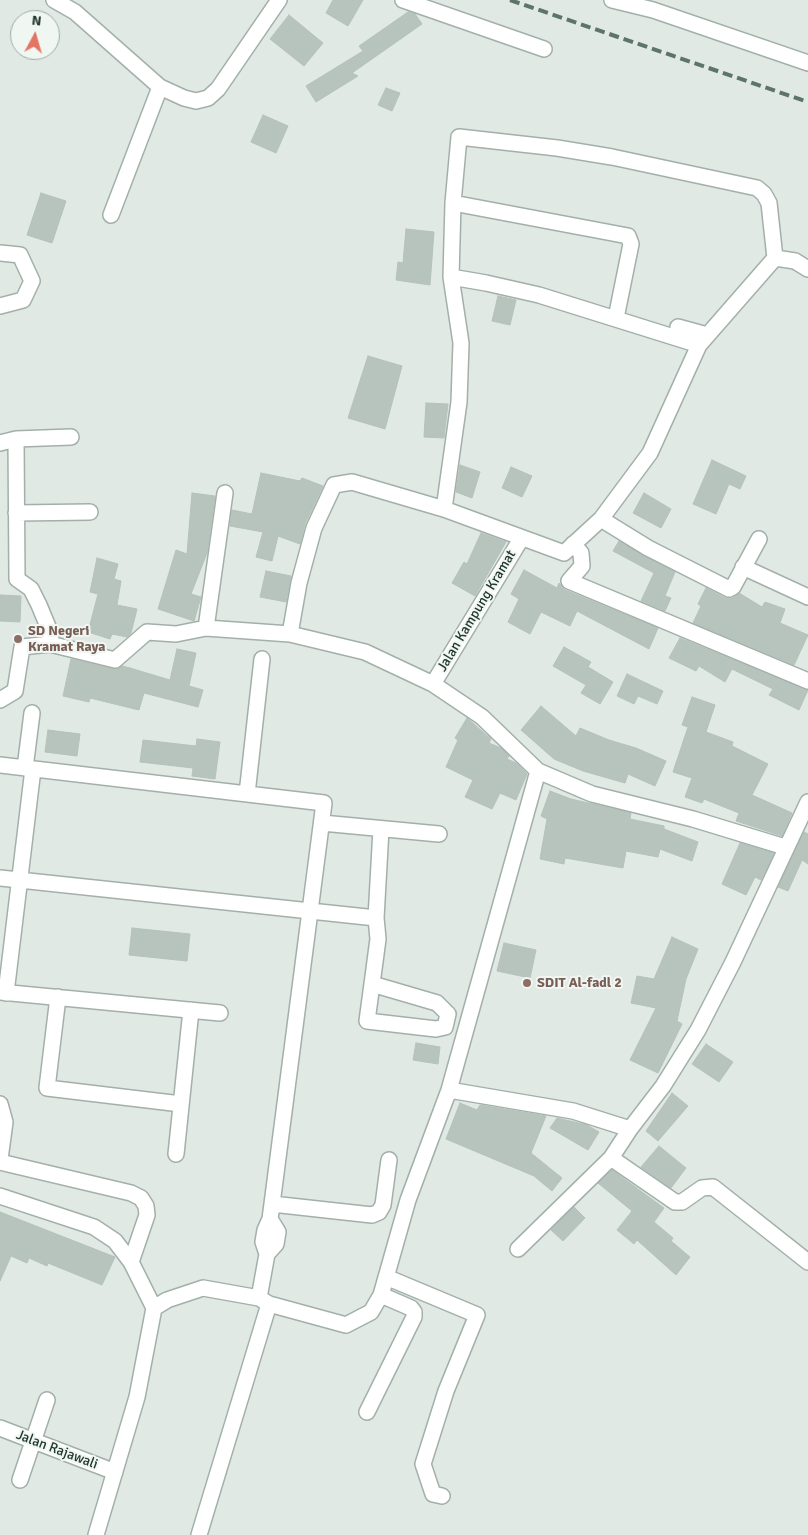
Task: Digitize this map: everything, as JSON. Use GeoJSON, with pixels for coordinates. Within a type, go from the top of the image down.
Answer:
{"type":"FeatureCollection","features":[{"type":"Feature","properties":{"kind":"street"},"geometry":{"type":"LineString","coordinates":[[54,0],[74,12],[160,87],[184,98],[196,100],[208,98],[218,89],[280,0]]}},
{"type":"Feature","properties":{"kind":"street"},"geometry":{"type":"LineString","coordinates":[[403,0],[544,49]]}},
{"type":"Feature","properties":{"kind":"street"},"geometry":{"type":"LineString","coordinates":[[612,0],[653,10],[808,62]]}},
{"type":"Feature","properties":{"kind":"street"},"geometry":{"type":"LineString","coordinates":[[112,215],[160,87]]}},
{"type":"Feature","properties":{"kind":"street"},"geometry":{"type":"LineString","coordinates":[[290,634],[299,583],[314,528],[334,485],[352,482],[444,509],[521,539],[564,553],[601,519],[650,453],[703,340],[775,258],[769,203],[764,194],[757,188],[612,157],[462,136],[458,139],[452,202],[451,277],[461,343],[459,402],[444,509]]}},
{"type":"Feature","properties":{"kind":"street"},"geometry":{"type":"LineString","coordinates":[[452,202],[628,236],[631,244],[616,318]]}},
{"type":"Feature","properties":{"kind":"street"},"geometry":{"type":"LineString","coordinates":[[0,253],[20,255],[32,281],[23,300],[0,306]]}},
{"type":"Feature","properties":{"kind":"street"},"geometry":{"type":"LineString","coordinates":[[775,258],[794,260],[808,269]]}},
{"type":"Feature","properties":{"kind":"street"},"geometry":{"type":"LineString","coordinates":[[451,277],[486,282],[703,340]]}},
{"type":"Feature","properties":{"kind":"street"},"geometry":{"type":"LineString","coordinates":[[678,326],[703,340]]}},
{"type":"Feature","properties":{"kind":"street"},"geometry":{"type":"LineString","coordinates":[[0,442],[16,439],[71,437]]}},
{"type":"Feature","properties":{"kind":"street"},"geometry":{"type":"LineString","coordinates":[[16,439],[17,579],[31,588],[51,634],[50,644]]}},
{"type":"Feature","properties":{"kind":"street"},"geometry":{"type":"LineString","coordinates":[[206,628],[225,493]]}},
{"type":"Feature","properties":{"kind":"street"},"geometry":{"type":"LineString","coordinates":[[16,513],[90,512]]}},
{"type":"Feature","properties":{"kind":"street"},"geometry":{"type":"LineString","coordinates":[[601,519],[648,548],[726,589],[733,587],[759,539]]}},
{"type":"Feature","properties":{"kind":"street","name":"Jalan Kampung Kramat"},"geometry":{"type":"LineString","coordinates":[[433,684],[521,539]]}},
{"type":"Feature","properties":{"kind":"street"},"geometry":{"type":"LineString","coordinates":[[573,544],[581,553],[582,566],[569,581],[808,681]]}},
{"type":"Feature","properties":{"kind":"street"},"geometry":{"type":"LineString","coordinates":[[743,567],[808,597]]}},
{"type":"Feature","properties":{"kind":"street"},"geometry":{"type":"LineString","coordinates":[[0,700],[15,691],[22,647],[50,644],[115,660],[147,632],[176,634],[206,628],[290,634],[365,652],[433,684],[482,717],[538,771],[592,794],[693,819],[785,847]]}},
{"type":"Feature","properties":{"kind":"street"},"geometry":{"type":"LineString","coordinates":[[247,794],[262,659]]}},
{"type":"Feature","properties":{"kind":"street"},"geometry":{"type":"LineString","coordinates":[[32,713],[20,880],[3,992],[220,1013]]}},
{"type":"Feature","properties":{"kind":"street"},"geometry":{"type":"LineString","coordinates":[[0,765],[324,803],[270,1219],[264,1230],[263,1242],[267,1254],[264,1301],[199,1535]]}},
{"type":"Feature","properties":{"kind":"street"},"geometry":{"type":"LineString","coordinates":[[154,1308],[167,1300],[203,1288],[264,1301],[346,1325],[371,1312],[381,1295],[408,1200],[449,1090],[538,771]]}},
{"type":"Feature","properties":{"kind":"street"},"geometry":{"type":"LineString","coordinates":[[518,1249],[611,1158],[630,1129],[663,1086],[698,1030],[808,802]]}},
{"type":"Feature","properties":{"kind":"street"},"geometry":{"type":"LineString","coordinates":[[322,823],[439,834]]}},
{"type":"Feature","properties":{"kind":"street"},"geometry":{"type":"LineString","coordinates":[[372,984],[437,1003],[448,1014],[445,1027],[436,1030],[367,1021],[372,984],[378,940],[376,918],[381,829]]}},
{"type":"Feature","properties":{"kind":"street"},"geometry":{"type":"LineString","coordinates":[[0,878],[376,918]]}},
{"type":"Feature","properties":{"kind":"street"},"geometry":{"type":"LineString","coordinates":[[58,997],[47,1088],[181,1104]]}},
{"type":"Feature","properties":{"kind":"street"},"geometry":{"type":"LineString","coordinates":[[176,1154],[191,1010]]}},
{"type":"Feature","properties":{"kind":"street"},"geometry":{"type":"LineString","coordinates":[[449,1090],[573,1111],[630,1129]]}},
{"type":"Feature","properties":{"kind":"street"},"geometry":{"type":"LineString","coordinates":[[0,1104],[6,1122],[0,1160],[131,1193],[141,1198],[146,1206],[147,1215],[131,1262]]}},
{"type":"Feature","properties":{"kind":"street"},"geometry":{"type":"LineString","coordinates":[[611,1158],[675,1202],[682,1202],[702,1188],[713,1187],[808,1262]]}},
{"type":"Feature","properties":{"kind":"street"},"geometry":{"type":"LineString","coordinates":[[272,1204],[372,1215],[379,1212],[383,1204],[389,1160]]}},
{"type":"Feature","properties":{"kind":"street"},"geometry":{"type":"LineString","coordinates":[[0,1196],[94,1227],[115,1241],[131,1262],[154,1308],[137,1397],[96,1535]]}},
{"type":"Feature","properties":{"kind":"street"},"geometry":{"type":"LineString","coordinates":[[386,1277],[477,1315],[446,1390],[423,1464],[432,1494],[442,1496]]}},
{"type":"Feature","properties":{"kind":"street"},"geometry":{"type":"LineString","coordinates":[[368,1412],[414,1317],[414,1312],[411,1308],[381,1295]]}},
{"type":"Feature","properties":{"kind":"street"},"geometry":{"type":"LineString","coordinates":[[20,1480],[47,1400]]}},
{"type":"Feature","properties":{"kind":"street","name":"Jalan Rajawali"},"geometry":{"type":"LineString","coordinates":[[0,1428],[115,1472]]}},
{"type":"Feature","properties":{"kind":"building"},"geometry":{"type":"Polygon","coordinates":[[[333,0],[363,0],[348,26],[326,13],[333,0]]]}},
{"type":"Feature","properties":{"kind":"building"},"geometry":{"type":"Polygon","coordinates":[[[408,12],[415,14],[422,24],[352,73],[358,76],[316,102],[306,86],[363,51],[359,46],[408,12]]]}},
{"type":"Feature","properties":{"kind":"building"},"geometry":{"type":"Polygon","coordinates":[[[289,15],[323,43],[304,66],[270,39],[289,15]]]}},
{"type":"Feature","properties":{"kind":"building"},"geometry":{"type":"Polygon","coordinates":[[[386,88],[400,93],[392,111],[378,105],[386,88]]]}},
{"type":"Feature","properties":{"kind":"building"},"geometry":{"type":"Polygon","coordinates":[[[263,115],[288,126],[276,153],[251,142],[263,115]]]}},
{"type":"Feature","properties":{"kind":"building"},"geometry":{"type":"Polygon","coordinates":[[[41,193],[66,201],[52,243],[27,235],[41,193]]]}},
{"type":"Feature","properties":{"kind":"building"},"geometry":{"type":"Polygon","coordinates":[[[406,229],[434,232],[430,285],[396,280],[398,262],[403,263],[406,229]]]}},
{"type":"Feature","properties":{"kind":"building"},"geometry":{"type":"Polygon","coordinates":[[[498,296],[516,300],[510,325],[492,321],[498,296]]]}},
{"type":"Feature","properties":{"kind":"building"},"geometry":{"type":"Polygon","coordinates":[[[368,356],[402,366],[385,429],[348,418],[368,356]]]}},
{"type":"Feature","properties":{"kind":"building"},"geometry":{"type":"Polygon","coordinates":[[[426,403],[448,404],[444,438],[424,437],[426,403]]]}},
{"type":"Feature","properties":{"kind":"building"},"geometry":{"type":"Polygon","coordinates":[[[712,460],[746,476],[740,489],[729,484],[716,514],[693,504],[712,460]]]}},
{"type":"Feature","properties":{"kind":"building"},"geometry":{"type":"Polygon","coordinates":[[[460,465],[480,472],[472,498],[456,492],[460,465]]]}},
{"type":"Feature","properties":{"kind":"building"},"geometry":{"type":"Polygon","coordinates":[[[511,467],[532,476],[522,497],[502,488],[511,467]]]}},
{"type":"Feature","properties":{"kind":"building"},"geometry":{"type":"Polygon","coordinates":[[[261,473],[300,481],[302,478],[323,486],[305,524],[300,544],[278,536],[272,561],[256,557],[263,532],[230,526],[232,510],[252,514],[261,473]]]}},
{"type":"Feature","properties":{"kind":"building"},"geometry":{"type":"Polygon","coordinates":[[[192,493],[215,496],[207,553],[191,594],[201,597],[194,621],[158,609],[176,550],[187,554],[192,493]]]}},
{"type":"Feature","properties":{"kind":"building"},"geometry":{"type":"Polygon","coordinates":[[[644,493],[671,509],[661,528],[633,513],[644,493]]]}},
{"type":"Feature","properties":{"kind":"building"},"geometry":{"type":"Polygon","coordinates":[[[481,533],[506,542],[475,596],[452,583],[464,562],[467,564],[481,533]]]}},
{"type":"Feature","properties":{"kind":"building"},"geometry":{"type":"Polygon","coordinates":[[[619,541],[675,572],[665,596],[671,598],[665,611],[641,601],[654,573],[613,551],[619,541]]]}},
{"type":"Feature","properties":{"kind":"building"},"geometry":{"type":"Polygon","coordinates":[[[97,558],[118,564],[114,579],[121,581],[117,605],[137,609],[131,633],[127,637],[112,634],[110,639],[88,632],[98,594],[90,592],[97,558]]]}},
{"type":"Feature","properties":{"kind":"building"},"geometry":{"type":"Polygon","coordinates":[[[524,570],[557,588],[559,583],[565,590],[658,628],[649,649],[577,611],[570,626],[541,612],[530,634],[508,622],[519,599],[511,594],[524,570]]]}},
{"type":"Feature","properties":{"kind":"building"},"geometry":{"type":"Polygon","coordinates":[[[266,571],[291,576],[286,602],[260,597],[266,571]]]}},
{"type":"Feature","properties":{"kind":"building"},"geometry":{"type":"Polygon","coordinates":[[[706,588],[725,598],[733,598],[739,593],[762,607],[765,602],[785,609],[780,623],[808,635],[794,665],[693,623],[701,606],[698,604],[706,588]]]}},
{"type":"Feature","properties":{"kind":"building"},"geometry":{"type":"Polygon","coordinates":[[[0,595],[21,596],[20,622],[0,621],[0,595]]]}},
{"type":"Feature","properties":{"kind":"building"},"geometry":{"type":"Polygon","coordinates":[[[680,638],[808,690],[799,710],[769,695],[773,689],[732,669],[725,682],[699,666],[696,671],[669,658],[680,638]]]}},
{"type":"Feature","properties":{"kind":"building"},"geometry":{"type":"Polygon","coordinates":[[[564,647],[591,662],[588,667],[613,682],[600,704],[581,693],[586,685],[553,666],[564,647]]]}},
{"type":"Feature","properties":{"kind":"building"},"geometry":{"type":"Polygon","coordinates":[[[177,649],[196,653],[189,686],[203,690],[198,707],[144,693],[139,710],[90,698],[89,702],[63,696],[71,659],[113,669],[122,666],[170,680],[177,649]]]}},
{"type":"Feature","properties":{"kind":"building"},"geometry":{"type":"Polygon","coordinates":[[[627,674],[663,691],[657,704],[638,696],[634,704],[617,696],[627,674]]]}},
{"type":"Feature","properties":{"kind":"building"},"geometry":{"type":"Polygon","coordinates":[[[692,697],[715,705],[706,732],[733,742],[732,746],[768,764],[752,795],[792,813],[782,836],[736,821],[739,813],[704,799],[702,803],[685,797],[692,778],[673,772],[688,727],[682,725],[692,697]]]}},
{"type":"Feature","properties":{"kind":"building"},"geometry":{"type":"Polygon","coordinates":[[[541,706],[576,736],[580,728],[666,761],[655,786],[628,774],[625,783],[583,771],[554,759],[521,730],[541,706]]]}},
{"type":"Feature","properties":{"kind":"building"},"geometry":{"type":"Polygon","coordinates":[[[467,718],[491,739],[489,743],[501,748],[509,756],[507,759],[516,763],[527,774],[516,800],[500,793],[492,809],[465,797],[473,780],[446,767],[458,740],[455,738],[467,718]]]}},
{"type":"Feature","properties":{"kind":"building"},"geometry":{"type":"Polygon","coordinates":[[[48,730],[80,734],[77,756],[45,752],[48,730]]]}},
{"type":"Feature","properties":{"kind":"building"},"geometry":{"type":"Polygon","coordinates":[[[197,739],[220,742],[215,779],[192,776],[193,768],[140,762],[143,740],[196,746],[197,739]]]}},
{"type":"Feature","properties":{"kind":"building"},"geometry":{"type":"Polygon","coordinates":[[[550,791],[571,799],[631,813],[630,819],[664,826],[664,829],[698,842],[692,861],[660,849],[658,857],[626,851],[623,868],[565,858],[564,864],[540,859],[547,819],[541,816],[550,791]]]}},
{"type":"Feature","properties":{"kind":"building"},"geometry":{"type":"Polygon","coordinates":[[[804,832],[808,834],[808,864],[802,860],[788,891],[778,887],[804,832]]]}},
{"type":"Feature","properties":{"kind":"building"},"geometry":{"type":"Polygon","coordinates":[[[740,843],[774,853],[761,880],[755,877],[746,895],[722,884],[740,843]]]}},
{"type":"Feature","properties":{"kind":"building"},"geometry":{"type":"Polygon","coordinates":[[[132,928],[190,934],[187,961],[129,955],[132,928]]]}},
{"type":"Feature","properties":{"kind":"building"},"geometry":{"type":"Polygon","coordinates":[[[672,937],[698,949],[686,979],[677,1021],[682,1024],[658,1073],[630,1060],[656,1008],[631,1003],[637,976],[654,979],[672,937]]]}},
{"type":"Feature","properties":{"kind":"building"},"geometry":{"type":"Polygon","coordinates":[[[504,943],[536,950],[530,978],[497,971],[504,943]]]}},
{"type":"Feature","properties":{"kind":"building"},"geometry":{"type":"Polygon","coordinates":[[[416,1043],[440,1047],[438,1064],[413,1060],[416,1043]]]}},
{"type":"Feature","properties":{"kind":"building"},"geometry":{"type":"Polygon","coordinates":[[[706,1044],[733,1062],[719,1082],[692,1064],[706,1044]]]}},
{"type":"Feature","properties":{"kind":"building"},"geometry":{"type":"Polygon","coordinates":[[[672,1093],[688,1106],[658,1141],[646,1131],[672,1093]]]}},
{"type":"Feature","properties":{"kind":"building"},"geometry":{"type":"Polygon","coordinates":[[[460,1103],[477,1110],[480,1105],[546,1116],[531,1153],[562,1178],[552,1191],[534,1176],[446,1139],[460,1103]]]}},
{"type":"Feature","properties":{"kind":"building"},"geometry":{"type":"Polygon","coordinates":[[[557,1118],[587,1125],[599,1132],[588,1150],[550,1128],[557,1118]]]}},
{"type":"Feature","properties":{"kind":"building"},"geometry":{"type":"Polygon","coordinates":[[[659,1146],[686,1168],[671,1188],[641,1167],[659,1146]]]}},
{"type":"Feature","properties":{"kind":"building"},"geometry":{"type":"Polygon","coordinates":[[[612,1170],[664,1208],[654,1222],[673,1238],[671,1241],[690,1257],[676,1275],[637,1240],[634,1244],[617,1230],[632,1211],[598,1183],[612,1170]]]}},
{"type":"Feature","properties":{"kind":"building"},"geometry":{"type":"Polygon","coordinates":[[[574,1207],[585,1218],[563,1241],[551,1230],[574,1207]]]}},
{"type":"Feature","properties":{"kind":"building"},"geometry":{"type":"Polygon","coordinates":[[[0,1212],[115,1257],[102,1285],[48,1263],[47,1266],[29,1258],[27,1263],[11,1256],[0,1281],[0,1212]]]}},
{"type":"Feature","properties":{"kind":"railway"},"geometry":{"type":"LineString","coordinates":[[510,0],[808,102]]}},
{"type":"Feature","properties":{"kind":"place","name":"SD Negeri Kramat Raya"},"geometry":{"type":"Point","coordinates":[18,639]}},
{"type":"Feature","properties":{"kind":"place","name":"SDIT Al-fadl 2"},"geometry":{"type":"Point","coordinates":[527,983]}}]}
